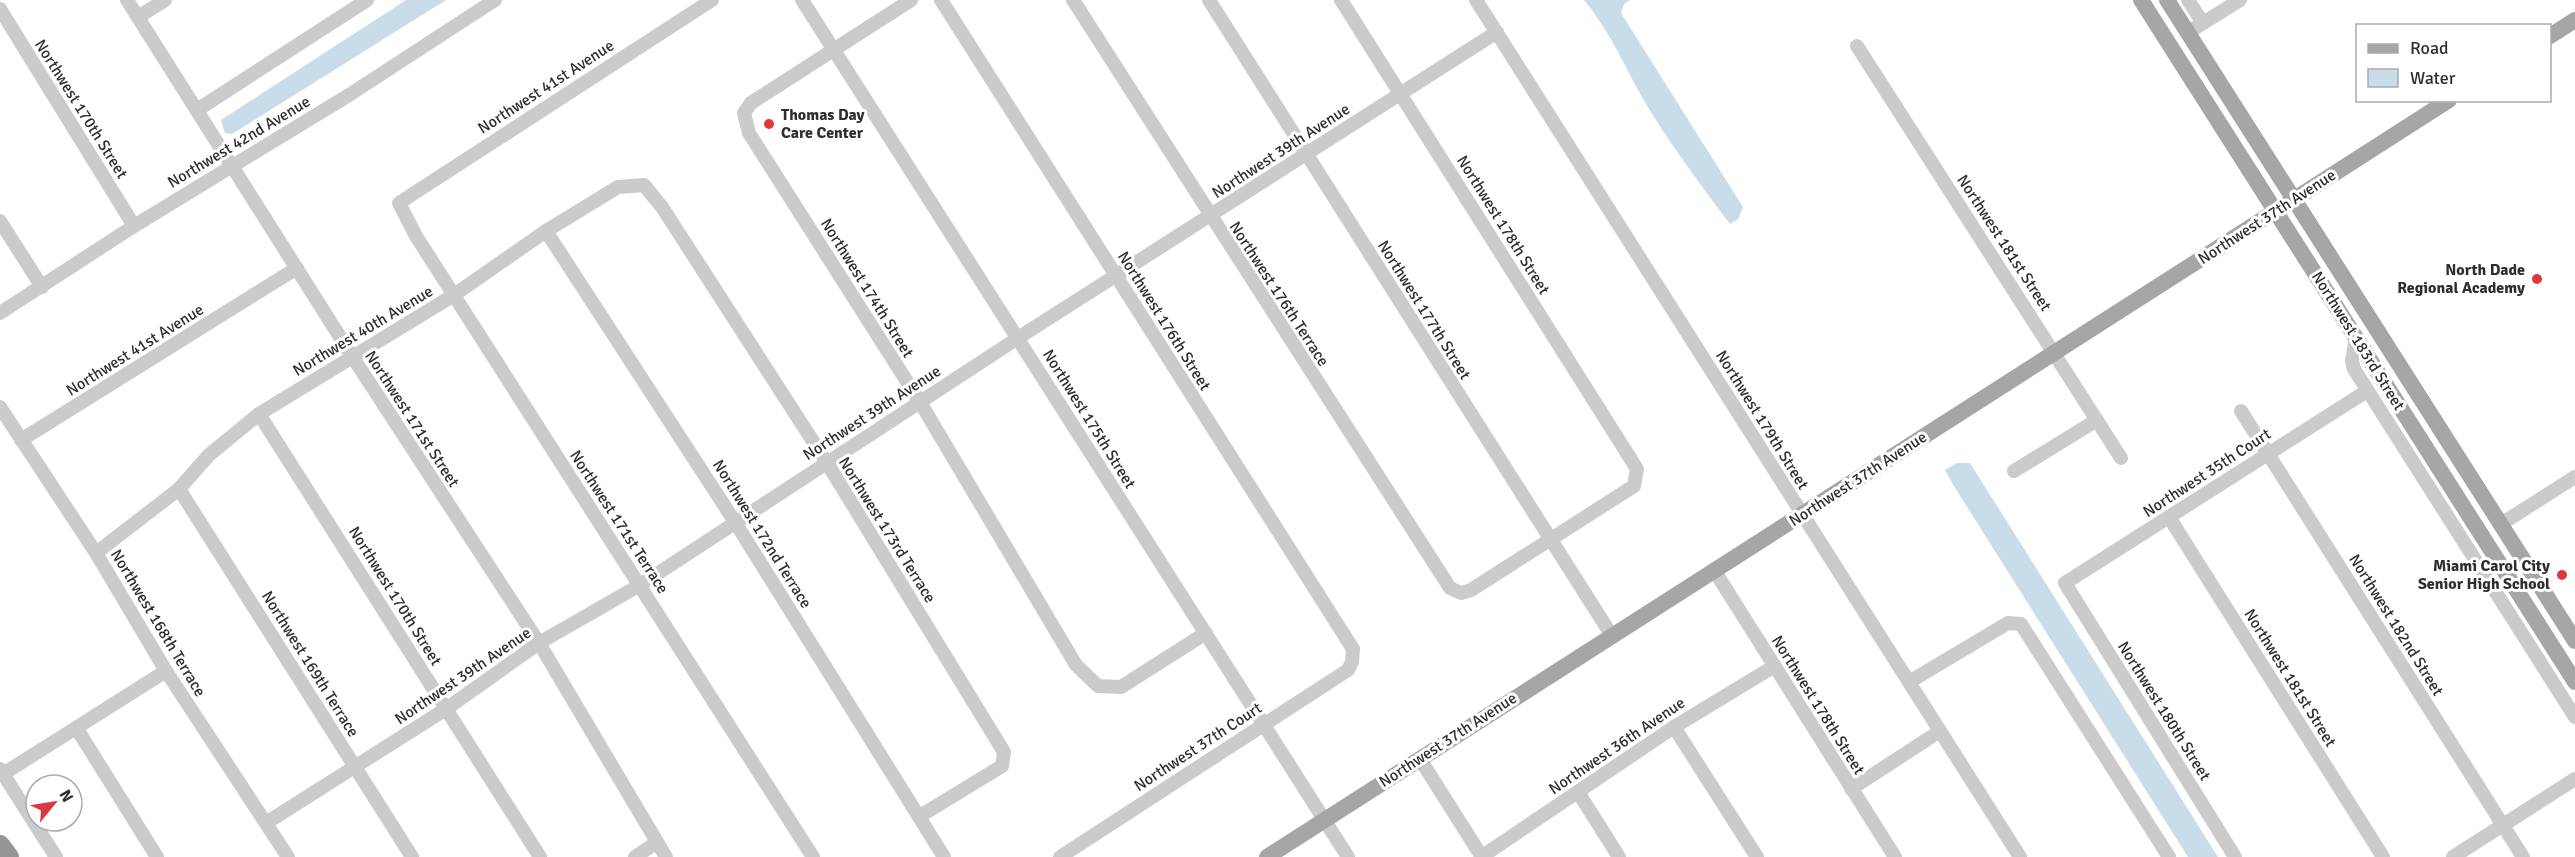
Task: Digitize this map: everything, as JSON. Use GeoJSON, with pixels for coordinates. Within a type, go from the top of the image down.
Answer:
{"type":"FeatureCollection","features":[{"type":"Feature","properties":{"kind":"highway"},"geometry":{"type":"LineString","coordinates":[[0,847],[8,857]]}},
{"type":"Feature","properties":{"kind":"main road","name":"Northwest 183rd Street"},"geometry":{"type":"LineString","coordinates":[[2141,0],[2575,682]]}},
{"type":"Feature","properties":{"kind":"main road","name":"Northwest 183rd Street"},"geometry":{"type":"LineString","coordinates":[[2167,0],[2575,641]]}},
{"type":"Feature","properties":{"kind":"main road"},"geometry":{"type":"LineString","coordinates":[[2551,35],[2575,20]]}},
{"type":"Feature","properties":{"kind":"main road","name":"Northwest 37th Avenue"},"geometry":{"type":"LineString","coordinates":[[1267,857],[2446,102]]}},
{"type":"Feature","properties":{"kind":"main road"},"geometry":{"type":"LineString","coordinates":[[2466,511],[2484,520],[2501,524]]}},
{"type":"Feature","properties":{"kind":"street","name":"Northwest 171st Street"},"geometry":{"type":"LineString","coordinates":[[127,0],[352,356],[538,643],[666,857]]}},
{"type":"Feature","properties":{"kind":"street"},"geometry":{"type":"LineString","coordinates":[[138,17],[165,0]]}},
{"type":"Feature","properties":{"kind":"street"},"geometry":{"type":"LineString","coordinates":[[197,110],[367,0]]}},
{"type":"Feature","properties":{"kind":"street","name":"Northwest 42nd Avenue"},"geometry":{"type":"LineString","coordinates":[[0,313],[134,226],[349,95],[495,0]]}},
{"type":"Feature","properties":{"kind":"street","name":"Northwest 41st Avenue"},"geometry":{"type":"LineString","coordinates":[[399,203],[712,0]]}},
{"type":"Feature","properties":{"kind":"street","name":"Northwest 175th Street"},"geometry":{"type":"LineString","coordinates":[[802,0],[1348,857]]}},
{"type":"Feature","properties":{"kind":"street"},"geometry":{"type":"LineString","coordinates":[[834,48],[911,0]]}},
{"type":"Feature","properties":{"kind":"street","name":"Northwest 176th Street"},"geometry":{"type":"LineString","coordinates":[[941,0],[1353,649],[1352,662]]}},
{"type":"Feature","properties":{"kind":"street","name":"Northwest 176th Terrace"},"geometry":{"type":"LineString","coordinates":[[1073,0],[1450,588],[1461,593],[1472,590],[1551,540]]}},
{"type":"Feature","properties":{"kind":"street","name":"Northwest 177th Street"},"geometry":{"type":"LineString","coordinates":[[1209,0],[1612,636]]}},
{"type":"Feature","properties":{"kind":"street","name":"Northwest 178th Street"},"geometry":{"type":"LineString","coordinates":[[1341,0],[1637,469],[1634,486],[1551,540]]}},
{"type":"Feature","properties":{"kind":"street","name":"Northwest 179th Street"},"geometry":{"type":"LineString","coordinates":[[1476,0],[2020,857]]}},
{"type":"Feature","properties":{"kind":"street"},"geometry":{"type":"LineString","coordinates":[[2188,0],[2203,23]]}},
{"type":"Feature","properties":{"kind":"street"},"geometry":{"type":"LineString","coordinates":[[2187,33],[2240,0]]}},
{"type":"Feature","properties":{"kind":"street","name":"Northwest 170th Street"},"geometry":{"type":"LineString","coordinates":[[0,9],[134,226]]}},
{"type":"Feature","properties":{"kind":"street","name":"Northwest 39th Avenue"},"geometry":{"type":"LineString","coordinates":[[266,823],[446,709],[538,643],[640,585],[1018,338],[1497,32]]}},
{"type":"Feature","properties":{"kind":"street","name":"Northwest 181st Street"},"geometry":{"type":"LineString","coordinates":[[1857,46],[2121,458]]}},
{"type":"Feature","properties":{"kind":"street","name":"Northwest 174th Street"},"geometry":{"type":"LineString","coordinates":[[834,48],[757,97],[744,113],[749,133],[920,402],[1076,665],[1098,686],[1121,687],[1206,633]]}},
{"type":"Feature","properties":{"kind":"street","name":"Northwest 40th Avenue"},"geometry":{"type":"LineString","coordinates":[[96,554],[179,489],[209,455],[260,414],[454,295],[546,231],[618,187],[644,186],[662,207]]}},
{"type":"Feature","properties":{"kind":"street","name":"Northwest 171st Terrace"},"geometry":{"type":"LineString","coordinates":[[399,203],[454,295],[813,857]]}},
{"type":"Feature","properties":{"kind":"street","name":"Northwest 173rd Terrace"},"geometry":{"type":"LineString","coordinates":[[662,207],[826,463],[1004,752],[1002,766],[920,816]]}},
{"type":"Feature","properties":{"kind":"street"},"geometry":{"type":"LineString","coordinates":[[0,220],[42,287]]}},
{"type":"Feature","properties":{"kind":"street","name":"Northwest 172nd Terrace"},"geometry":{"type":"LineString","coordinates":[[546,231],[735,522],[944,857]]}},
{"type":"Feature","properties":{"kind":"street","name":"Northwest 41st Avenue"},"geometry":{"type":"LineString","coordinates":[[21,440],[297,268]]}},
{"type":"Feature","properties":{"kind":"street"},"geometry":{"type":"LineString","coordinates":[[2356,337],[2352,361],[2354,369],[2575,717]]}},
{"type":"Feature","properties":{"kind":"street","name":"Northwest 35th Court"},"geometry":{"type":"LineString","coordinates":[[2065,583],[2367,391]]}},
{"type":"Feature","properties":{"kind":"street","name":"Northwest 168th Terrace"},"geometry":{"type":"LineString","coordinates":[[0,407],[96,554],[166,671],[288,857]]}},
{"type":"Feature","properties":{"kind":"street","name":"Northwest 182nd Street"},"geometry":{"type":"LineString","coordinates":[[2241,411],[2523,857]]}},
{"type":"Feature","properties":{"kind":"street","name":"Northwest 170th Street"},"geometry":{"type":"LineString","coordinates":[[260,414],[540,857]]}},
{"type":"Feature","properties":{"kind":"street"},"geometry":{"type":"LineString","coordinates":[[2014,471],[2097,420]]}},
{"type":"Feature","properties":{"kind":"street"},"geometry":{"type":"LineString","coordinates":[[2501,524],[2575,477]]}},
{"type":"Feature","properties":{"kind":"street","name":"Northwest 169th Terrace"},"geometry":{"type":"LineString","coordinates":[[179,489],[412,857]]}},
{"type":"Feature","properties":{"kind":"street","name":"Northwest 181st Street"},"geometry":{"type":"LineString","coordinates":[[2169,517],[2383,857]]}},
{"type":"Feature","properties":{"kind":"street","name":"Northwest 178th Street"},"geometry":{"type":"LineString","coordinates":[[1714,570],[1773,667],[1895,857]]}},
{"type":"Feature","properties":{"kind":"street","name":"Northwest 180th Street"},"geometry":{"type":"LineString","coordinates":[[2065,583],[2235,857]]}},
{"type":"Feature","properties":{"kind":"street"},"geometry":{"type":"LineString","coordinates":[[1909,682],[2008,623],[2021,624],[2169,857]]}},
{"type":"Feature","properties":{"kind":"street","name":"Northwest 37th Court"},"geometry":{"type":"LineString","coordinates":[[1060,857],[1348,670],[1352,662]]}},
{"type":"Feature","properties":{"kind":"street","name":"Northwest 36th Avenue"},"geometry":{"type":"LineString","coordinates":[[1481,857],[1674,727],[1773,667]]}},
{"type":"Feature","properties":{"kind":"street"},"geometry":{"type":"LineString","coordinates":[[56,857],[2,772],[77,729],[166,671]]}},
{"type":"Feature","properties":{"kind":"street"},"geometry":{"type":"LineString","coordinates":[[1674,727],[1757,857]]}},
{"type":"Feature","properties":{"kind":"street"},"geometry":{"type":"LineString","coordinates":[[77,729],[157,857]]}},
{"type":"Feature","properties":{"kind":"street"},"geometry":{"type":"LineString","coordinates":[[1851,789],[1940,732]]}},
{"type":"Feature","properties":{"kind":"street"},"geometry":{"type":"LineString","coordinates":[[1420,759],[1481,857]]}},
{"type":"Feature","properties":{"kind":"street"},"geometry":{"type":"LineString","coordinates":[[2453,857],[2575,779]]}},
{"type":"Feature","properties":{"kind":"street"},"geometry":{"type":"LineString","coordinates":[[1578,792],[1619,857]]}},
{"type":"Feature","properties":{"kind":"street"},"geometry":{"type":"LineString","coordinates":[[635,857],[657,842]]}},
{"type":"Feature","properties":{"kind":"water"},"geometry":{"type":"Polygon","coordinates":[[[406,0],[446,0],[232,134],[225,133],[221,120],[406,0]]]}},
{"type":"Feature","properties":{"kind":"water"},"geometry":{"type":"Polygon","coordinates":[[[1584,0],[1630,0],[1624,4],[1621,13],[1743,207],[1738,219],[1730,224],[1685,163],[1643,99],[1601,23],[1584,0]]]}},
{"type":"Feature","properties":{"kind":"water"},"geometry":{"type":"Polygon","coordinates":[[[1957,463],[1970,463],[2218,857],[2188,857],[1952,483],[1945,470],[1957,463]]]}},
{"type":"Feature","properties":{"kind":"place","name":"Thomas Day Care Center"},"geometry":{"type":"Point","coordinates":[769,124]}},
{"type":"Feature","properties":{"kind":"place","name":"North Dade Regional Academy"},"geometry":{"type":"Point","coordinates":[2537,279]}},
{"type":"Feature","properties":{"kind":"place","name":"Miami Carol City Senior High School"},"geometry":{"type":"Point","coordinates":[2562,575]}}]}
